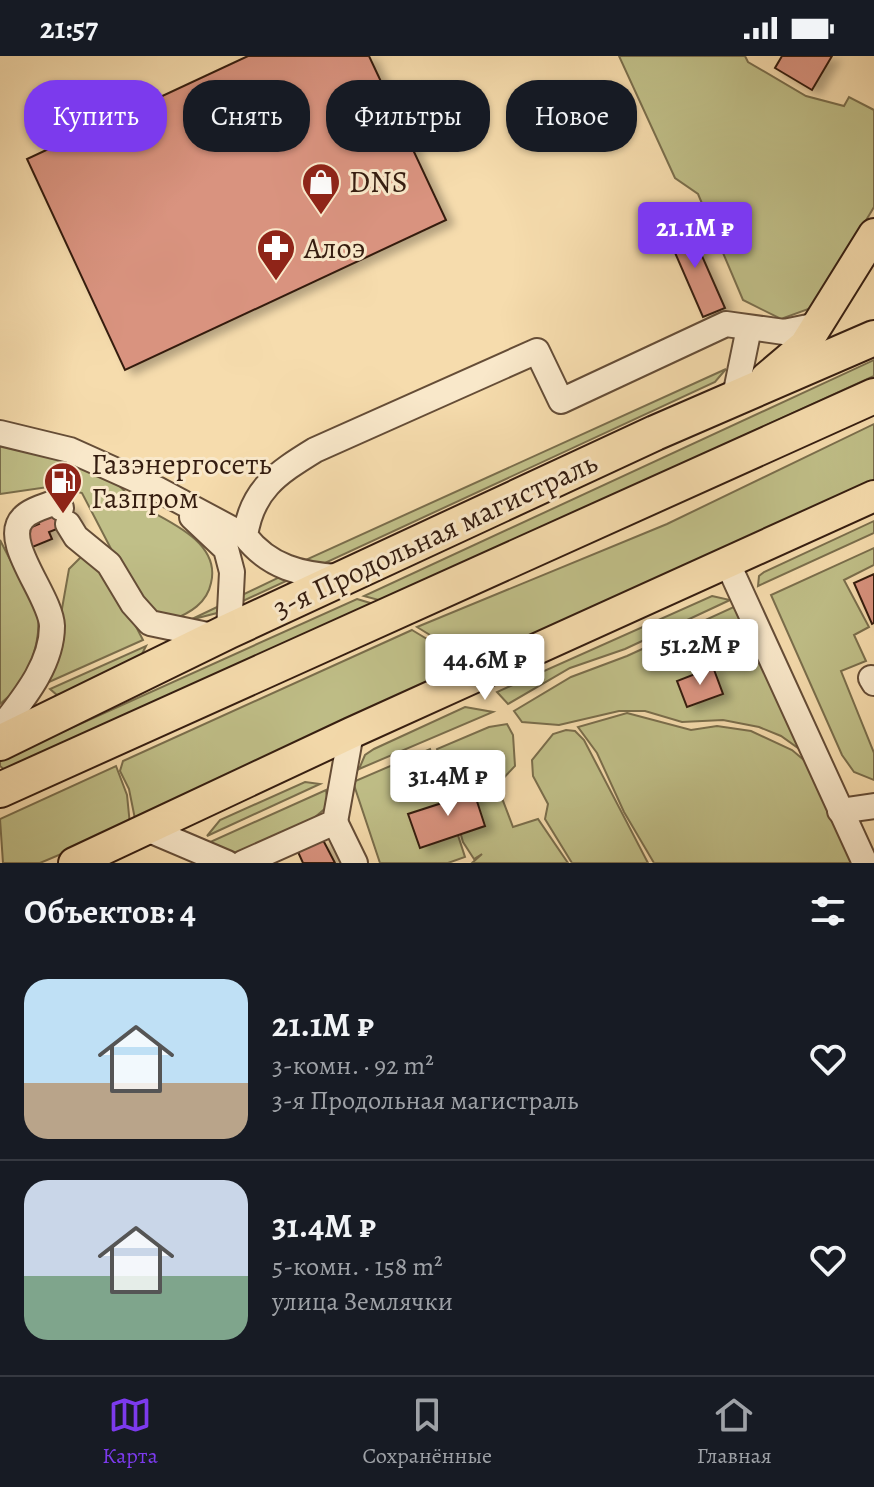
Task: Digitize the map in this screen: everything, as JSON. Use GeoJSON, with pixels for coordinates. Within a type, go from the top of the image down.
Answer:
{"type":"FeatureCollection","features":[{"type":"Feature","properties":{"kind":"highway","name":"3-я Продольная магистраль"},"geometry":{"type":"LineString","coordinates":[[0,743],[223,634],[655,433],[874,338]]}},
{"type":"Feature","properties":{"kind":"highway","name":"3-я Продольная магистраль"},"geometry":{"type":"LineString","coordinates":[[0,790],[874,396]]}},
{"type":"Feature","properties":{"kind":"main road"},"geometry":{"type":"LineString","coordinates":[[655,433],[735,396],[792,359],[818,325],[874,234]]}},
{"type":"Feature","properties":{"kind":"main road"},"geometry":{"type":"LineString","coordinates":[[677,486],[874,414]]}},
{"type":"Feature","properties":{"kind":"main road"},"geometry":{"type":"LineString","coordinates":[[74,863],[351,733],[874,496]]}},
{"type":"Feature","properties":{"kind":"lane"},"geometry":{"type":"LineString","coordinates":[[245,536],[250,507],[286,467],[315,450],[537,351],[561,401],[726,324],[784,332],[818,325]]}},
{"type":"Feature","properties":{"kind":"lane"},"geometry":{"type":"LineString","coordinates":[[735,396],[749,328]]}},
{"type":"Feature","properties":{"kind":"lane"},"geometry":{"type":"LineString","coordinates":[[0,433],[70,450],[159,490],[245,536],[267,558],[286,568],[311,576],[345,577]]}},
{"type":"Feature","properties":{"kind":"lane"},"geometry":{"type":"LineString","coordinates":[[0,729],[30,691],[44,662],[52,625],[49,607],[18,546],[18,524],[24,515],[56,502],[76,537],[109,564],[133,604],[150,623],[223,634],[232,572],[226,549],[159,490]]}},
{"type":"Feature","properties":{"kind":"lane"},"geometry":{"type":"LineString","coordinates":[[728,564],[865,863]]}},
{"type":"Feature","properties":{"kind":"lane"},"geometry":{"type":"LineString","coordinates":[[351,733],[335,822],[355,863]]}},
{"type":"Feature","properties":{"kind":"lane"},"geometry":{"type":"LineString","coordinates":[[840,811],[874,806]]}},
{"type":"Feature","properties":{"kind":"lane"},"geometry":{"type":"LineString","coordinates":[[243,863],[335,822]]}},
{"type":"Feature","properties":{"kind":"lane"},"geometry":{"type":"LineString","coordinates":[[147,829],[227,863]]}},
{"type":"Feature","properties":{"kind":"shaded area"},"geometry":{"type":"Polygon","coordinates":[[[619,56],[745,56],[748,62],[806,96],[844,106],[849,97],[874,110],[874,207],[814,307],[781,319],[743,300],[698,194],[675,178],[637,95],[637,80],[630,80],[619,56]]]}},
{"type":"Feature","properties":{"kind":"shaded area"},"geometry":{"type":"Polygon","coordinates":[[[874,360],[874,376],[382,601],[364,596],[874,360]]]}},
{"type":"Feature","properties":{"kind":"shaded area"},"geometry":{"type":"Polygon","coordinates":[[[726,369],[715,382],[217,613],[190,620],[280,577],[301,562],[726,369]]]}},
{"type":"Feature","properties":{"kind":"shaded area"},"geometry":{"type":"Polygon","coordinates":[[[874,424],[874,483],[479,665],[417,627],[667,524],[874,424]]]}},
{"type":"Feature","properties":{"kind":"shaded area"},"geometry":{"type":"Polygon","coordinates":[[[0,442],[53,455],[92,469],[122,488],[130,500],[186,532],[207,554],[212,568],[209,590],[202,602],[172,620],[154,614],[122,570],[82,493],[55,486],[0,494],[0,442]]]}},
{"type":"Feature","properties":{"kind":"shaded area"},"geometry":{"type":"Polygon","coordinates":[[[874,521],[874,533],[758,586],[759,576],[764,572],[874,521]]]}},
{"type":"Feature","properties":{"kind":"shaded area"},"geometry":{"type":"Polygon","coordinates":[[[0,540],[38,614],[38,626],[34,651],[25,675],[0,704],[0,540]]]}},
{"type":"Feature","properties":{"kind":"shaded area"},"geometry":{"type":"Polygon","coordinates":[[[874,548],[874,565],[844,580],[869,627],[854,635],[866,661],[841,671],[874,753],[874,780],[854,772],[842,755],[771,595],[874,548]]]}},
{"type":"Feature","properties":{"kind":"shaded area"},"geometry":{"type":"Polygon","coordinates":[[[89,557],[108,573],[143,640],[49,682],[69,569],[80,558],[89,557]]]}},
{"type":"Feature","properties":{"kind":"shaded area"},"geometry":{"type":"Polygon","coordinates":[[[712,596],[730,600],[625,649],[570,668],[508,704],[497,692],[712,596]]]}},
{"type":"Feature","properties":{"kind":"shaded area"},"geometry":{"type":"Polygon","coordinates":[[[357,599],[377,605],[6,771],[0,766],[0,760],[357,599]]]}},
{"type":"Feature","properties":{"kind":"shaded area"},"geometry":{"type":"Polygon","coordinates":[[[738,605],[805,753],[781,736],[759,727],[723,720],[682,722],[645,711],[619,711],[559,725],[522,722],[514,711],[571,677],[627,656],[738,605]]]}},
{"type":"Feature","properties":{"kind":"shaded area"},"geometry":{"type":"Polygon","coordinates":[[[412,630],[475,668],[136,824],[129,789],[120,771],[123,761],[412,630]]]}},
{"type":"Feature","properties":{"kind":"shaded area"},"geometry":{"type":"Polygon","coordinates":[[[146,646],[141,656],[63,693],[57,695],[50,689],[146,646]]]}},
{"type":"Feature","properties":{"kind":"shaded area"},"geometry":{"type":"Polygon","coordinates":[[[465,707],[493,712],[359,769],[365,755],[374,749],[465,707]]]}},
{"type":"Feature","properties":{"kind":"shaded area"},"geometry":{"type":"Polygon","coordinates":[[[627,713],[691,730],[717,726],[751,731],[792,750],[811,766],[856,863],[654,863],[624,812],[597,753],[578,727],[627,713]]]}},
{"type":"Feature","properties":{"kind":"shaded area"},"geometry":{"type":"Polygon","coordinates":[[[507,724],[513,735],[515,766],[497,785],[513,827],[538,819],[568,863],[472,863],[482,854],[474,859],[463,842],[437,749],[489,727],[507,724]]]}},
{"type":"Feature","properties":{"kind":"shaded area"},"geometry":{"type":"Polygon","coordinates":[[[575,731],[584,740],[648,863],[572,863],[545,819],[548,804],[533,776],[532,760],[553,734],[575,731]]]}},
{"type":"Feature","properties":{"kind":"shaded area"},"geometry":{"type":"Polygon","coordinates":[[[430,749],[465,857],[448,863],[380,863],[353,782],[430,749]]]}},
{"type":"Feature","properties":{"kind":"shaded area"},"geometry":{"type":"Polygon","coordinates":[[[116,766],[127,795],[130,825],[40,863],[3,863],[0,819],[116,766]]]}},
{"type":"Feature","properties":{"kind":"shaded area"},"geometry":{"type":"Polygon","coordinates":[[[305,782],[320,784],[207,836],[220,820],[305,782]]]}},
{"type":"Feature","properties":{"kind":"shaded area"},"geometry":{"type":"Polygon","coordinates":[[[326,790],[328,806],[314,818],[235,855],[208,843],[326,790]]]}},
{"type":"Feature","properties":{"kind":"building"},"geometry":{"type":"Polygon","coordinates":[[[248,56],[369,56],[380,80],[326,80],[326,152],[414,152],[446,220],[125,370],[27,159],[42,152],[167,152],[167,94],[183,86],[183,152],[310,152],[310,80],[197,80],[248,56]]]}},
{"type":"Feature","properties":{"kind":"building"},"geometry":{"type":"Polygon","coordinates":[[[782,56],[832,56],[812,90],[775,68],[782,56]]]}},
{"type":"Feature","properties":{"kind":"building"},"geometry":{"type":"Polygon","coordinates":[[[687,222],[725,308],[703,317],[666,232],[687,222]]]}},
{"type":"Feature","properties":{"kind":"building"},"geometry":{"type":"Polygon","coordinates":[[[69,504],[77,521],[49,532],[52,539],[30,548],[22,531],[39,524],[36,518],[69,504]]]}},
{"type":"Feature","properties":{"kind":"building"},"geometry":{"type":"Polygon","coordinates":[[[874,574],[874,623],[872,624],[854,583],[874,574]]]}},
{"type":"Feature","properties":{"kind":"building"},"geometry":{"type":"Polygon","coordinates":[[[713,667],[723,694],[687,707],[677,681],[713,667]]]}},
{"type":"Feature","properties":{"kind":"building"},"geometry":{"type":"Polygon","coordinates":[[[472,786],[485,826],[420,848],[408,814],[448,801],[446,795],[472,786]]]}},
{"type":"Feature","properties":{"kind":"building"},"geometry":{"type":"Polygon","coordinates":[[[323,840],[335,863],[303,863],[298,852],[323,840]]]}},
{"type":"Feature","properties":{"kind":"place","name":"DNS"},"geometry":{"type":"Point","coordinates":[321,216]}},
{"type":"Feature","properties":{"kind":"place","name":"Алоэ"},"geometry":{"type":"Point","coordinates":[276,282]}},
{"type":"Feature","properties":{"kind":"place","name":"Газэнергосеть Газпром"},"geometry":{"type":"Point","coordinates":[63,515]}}]}
